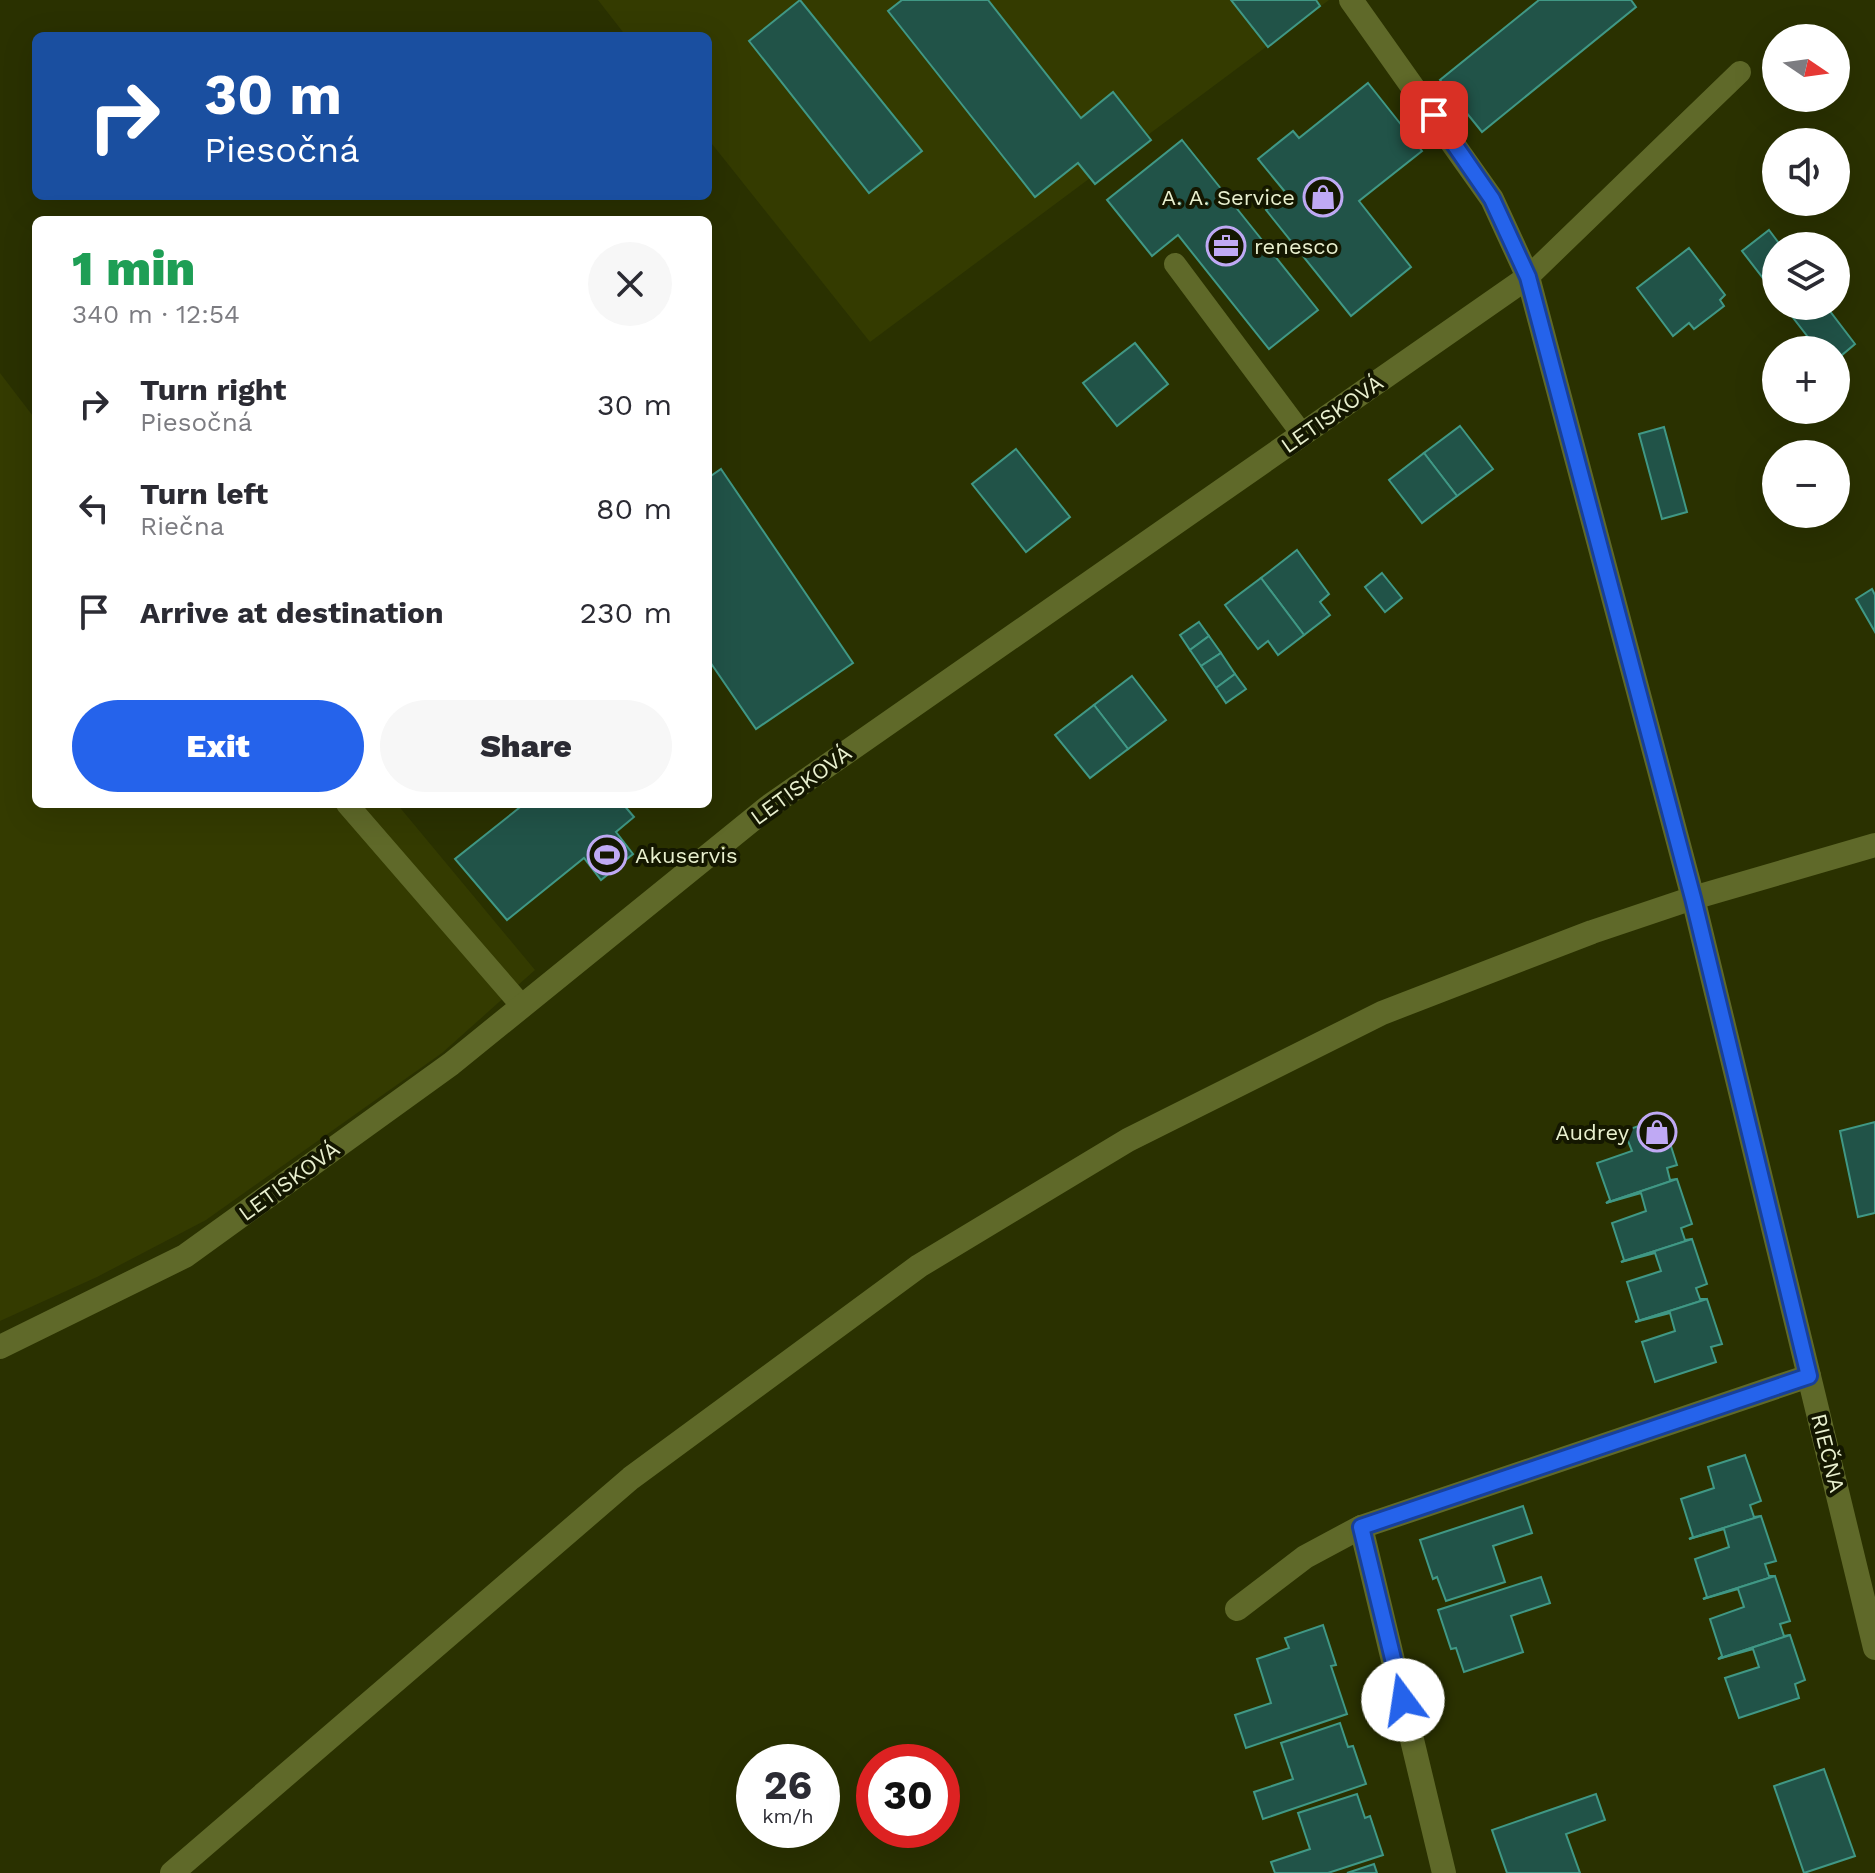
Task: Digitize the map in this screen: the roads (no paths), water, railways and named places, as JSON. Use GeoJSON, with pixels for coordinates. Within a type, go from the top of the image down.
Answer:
{"type":"FeatureCollection","features":[{"type":"Feature","properties":{"kind":"street","name":"RIEČNA"},"geometry":{"type":"LineString","coordinates":[[1351,0],[1492,199],[1528,277],[1693,898],[1875,1648]]}},
{"type":"Feature","properties":{"kind":"street","name":"LETISKOVÁ"},"geometry":{"type":"LineString","coordinates":[[0,1347],[185,1256],[451,1064],[768,807],[1528,277]]}},
{"type":"Feature","properties":{"kind":"street"},"geometry":{"type":"LineString","coordinates":[[172,1873],[631,1478],[919,1266],[1128,1140],[1382,1013],[1592,932],[1693,898],[1875,845]]}},
{"type":"Feature","properties":{"kind":"street"},"geometry":{"type":"LineString","coordinates":[[1237,1609],[1305,1557],[1361,1527],[1809,1376]]}},
{"type":"Feature","properties":{"kind":"street"},"geometry":{"type":"LineString","coordinates":[[1361,1527],[1444,1873]]}},
{"type":"Feature","properties":{"kind":"lane"},"geometry":{"type":"LineString","coordinates":[[1528,277],[1740,72]]}},
{"type":"Feature","properties":{"kind":"lane"},"geometry":{"type":"LineString","coordinates":[[1175,264],[1302,434]]}},
{"type":"Feature","properties":{"kind":"lane"},"geometry":{"type":"LineString","coordinates":[[350,808],[522,1006]]}},
{"type":"Feature","properties":{"kind":"place","name":"A. A. Service"},"geometry":{"type":"Point","coordinates":[1323,197]}},
{"type":"Feature","properties":{"kind":"place","name":"renesco"},"geometry":{"type":"Point","coordinates":[1226,246]}},
{"type":"Feature","properties":{"kind":"place","name":"Akuservis"},"geometry":{"type":"Point","coordinates":[607,855]}},
{"type":"Feature","properties":{"kind":"place","name":"Audrey"},"geometry":{"type":"Point","coordinates":[1657,1132]}}]}
